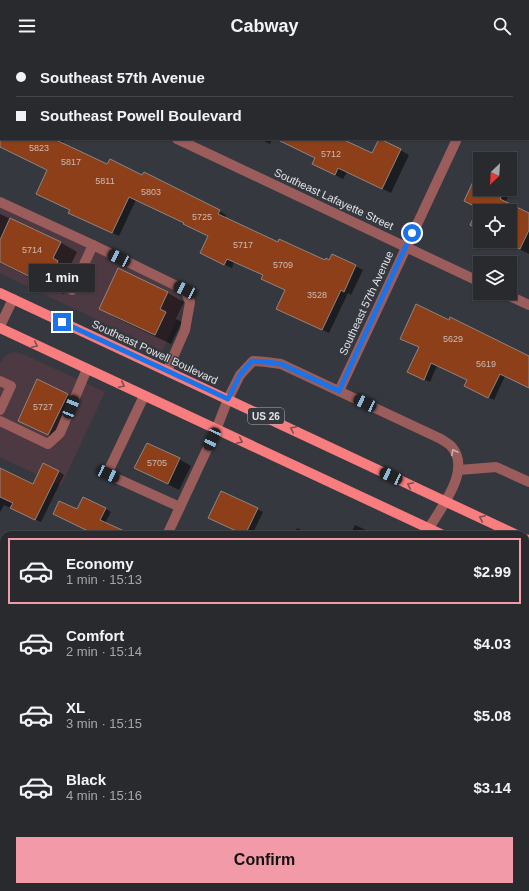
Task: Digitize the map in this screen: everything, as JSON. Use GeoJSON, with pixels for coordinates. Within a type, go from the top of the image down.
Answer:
{"type":"FeatureCollection","features":[{"type":"Feature","properties":{"kind":"main road","name":"Southeast Powell Boulevard"},"geometry":{"type":"LineString","coordinates":[[0,293],[509,531]]}},
{"type":"Feature","properties":{"kind":"main road"},"geometry":{"type":"LineString","coordinates":[[0,327],[425,531]]}},
{"type":"Feature","properties":{"kind":"street","name":"Southeast Lafayette Street"},"geometry":{"type":"LineString","coordinates":[[179,140],[473,279]]}},
{"type":"Feature","properties":{"kind":"street","name":"Southeast 57th Avenue"},"geometry":{"type":"LineString","coordinates":[[339,391],[457,140]]}},
{"type":"Feature","properties":{"kind":"street"},"geometry":{"type":"LineString","coordinates":[[0,202],[185,290],[190,302],[185,330],[167,370]]}},
{"type":"Feature","properties":{"kind":"street"},"geometry":{"type":"LineString","coordinates":[[72,290],[93,245]]}},
{"type":"Feature","properties":{"kind":"street"},"geometry":{"type":"LineString","coordinates":[[0,327],[13,299]]}},
{"type":"Feature","properties":{"kind":"street"},"geometry":{"type":"LineString","coordinates":[[517,299],[529,305]]}},
{"type":"Feature","properties":{"kind":"street"},"geometry":{"type":"LineString","coordinates":[[169,531],[216,430],[228,399],[240,375],[252,361],[281,364],[441,439],[451,446],[457,456],[459,470],[455,483],[428,531]]}},
{"type":"Feature","properties":{"kind":"street"},"geometry":{"type":"LineString","coordinates":[[0,421],[48,444],[60,433],[87,369]]}},
{"type":"Feature","properties":{"kind":"street"},"geometry":{"type":"LineString","coordinates":[[0,381],[11,386],[0,410]]}},
{"type":"Feature","properties":{"kind":"street"},"geometry":{"type":"LineString","coordinates":[[144,396],[108,474],[180,508]]}},
{"type":"Feature","properties":{"kind":"street"},"geometry":{"type":"LineString","coordinates":[[459,470],[496,467],[529,482]]}},
{"type":"Feature","properties":{"kind":"shaded area"},"geometry":{"type":"Polygon","coordinates":[[[0,198],[178,290],[183,307],[162,351],[0,273],[0,198]]]}},
{"type":"Feature","properties":{"kind":"shaded area"},"geometry":{"type":"Polygon","coordinates":[[[14,352],[23,354],[105,392],[61,486],[0,457],[0,363],[6,355],[14,352]]]}},
{"type":"Feature","properties":{"kind":"building"},"geometry":{"type":"Polygon","coordinates":[[[0,140],[56,140],[107,164],[110,159],[142,175],[144,172],[220,210],[218,214],[278,242],[279,239],[325,260],[326,258],[329,260],[332,254],[356,265],[344,292],[341,290],[322,330],[276,309],[285,290],[261,279],[263,275],[227,259],[224,265],[200,253],[208,236],[129,197],[112,233],[68,213],[70,210],[36,194],[47,170],[0,147],[0,140]]]}},
{"type":"Feature","properties":{"kind":"building"},"geometry":{"type":"Polygon","coordinates":[[[278,140],[344,140],[372,153],[378,140],[382,140],[401,149],[382,189],[338,168],[335,175],[312,164],[315,158],[278,140]]]}},
{"type":"Feature","properties":{"kind":"building"},"geometry":{"type":"Polygon","coordinates":[[[473,182],[473,196],[502,196],[500,199],[510,204],[473,204],[473,206],[464,201],[473,182]]]}},
{"type":"Feature","properties":{"kind":"building"},"geometry":{"type":"Polygon","coordinates":[[[517,207],[529,213],[529,230],[520,249],[517,248],[517,207]]]}},
{"type":"Feature","properties":{"kind":"building"},"geometry":{"type":"Polygon","coordinates":[[[10,218],[61,242],[53,258],[58,261],[47,285],[0,262],[0,240],[10,218]]]}},
{"type":"Feature","properties":{"kind":"building"},"geometry":{"type":"Polygon","coordinates":[[[473,219],[473,226],[470,225],[473,219]]]}},
{"type":"Feature","properties":{"kind":"building"},"geometry":{"type":"Polygon","coordinates":[[[118,268],[168,292],[160,309],[166,312],[155,335],[99,309],[118,268]]]}},
{"type":"Feature","properties":{"kind":"building"},"geometry":{"type":"Polygon","coordinates":[[[416,304],[449,320],[450,317],[529,356],[529,388],[500,374],[488,398],[464,386],[467,380],[431,363],[424,380],[407,372],[419,347],[400,339],[416,304]]]}},
{"type":"Feature","properties":{"kind":"building"},"geometry":{"type":"Polygon","coordinates":[[[37,379],[68,394],[48,435],[18,421],[37,379]]]}},
{"type":"Feature","properties":{"kind":"building"},"geometry":{"type":"Polygon","coordinates":[[[147,443],[180,458],[168,484],[134,468],[147,443]]]}},
{"type":"Feature","properties":{"kind":"building"},"geometry":{"type":"Polygon","coordinates":[[[43,463],[59,471],[35,520],[10,508],[13,503],[0,497],[0,468],[33,484],[43,463]]]}},
{"type":"Feature","properties":{"kind":"building"},"geometry":{"type":"Polygon","coordinates":[[[221,491],[258,508],[247,531],[236,531],[208,518],[221,491]]]}},
{"type":"Feature","properties":{"kind":"building"},"geometry":{"type":"Polygon","coordinates":[[[83,497],[106,508],[100,520],[124,531],[88,531],[53,514],[59,501],[77,509],[83,497]]]}},
{"type":"Feature","properties":{"kind":"route"},"geometry":{"type":"LineString","coordinates":[[62,322],[228,399],[240,375],[252,361],[281,364],[339,391],[412,233]]}}]}
